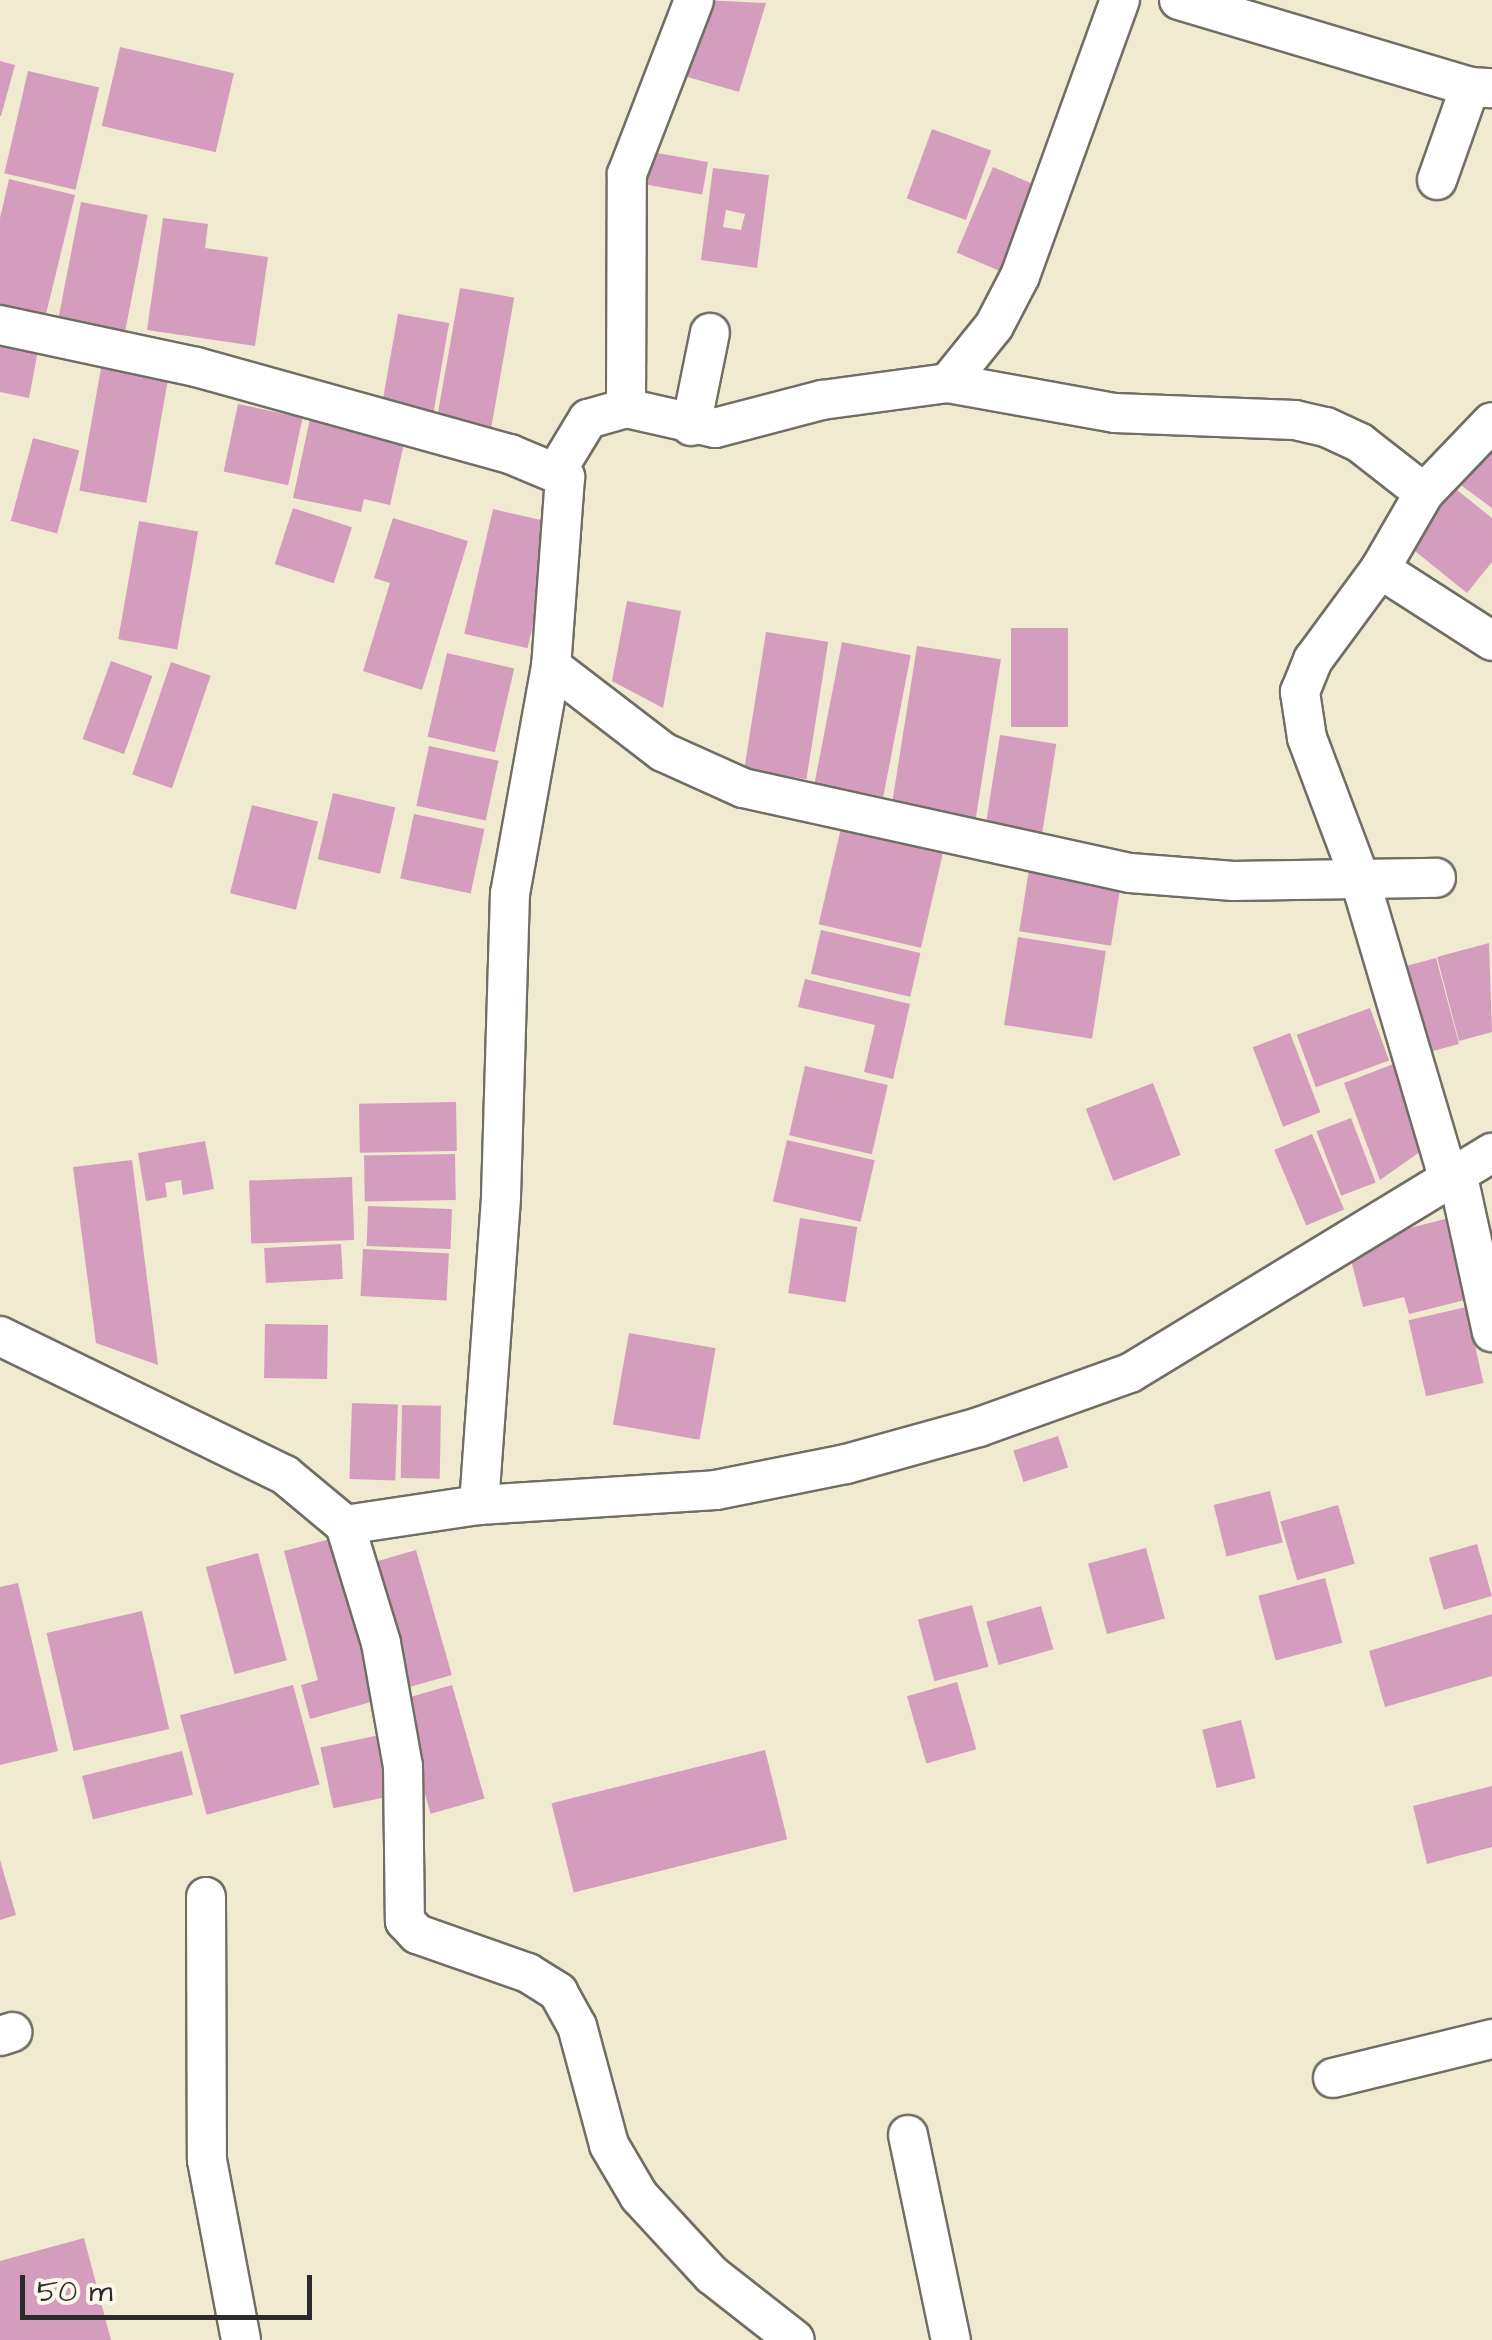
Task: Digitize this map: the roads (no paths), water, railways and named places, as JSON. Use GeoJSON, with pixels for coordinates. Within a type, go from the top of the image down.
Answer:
{"type":"FeatureCollection","features":[{"type":"Feature","properties":{"kind":"street"},"geometry":{"type":"LineString","coordinates":[[626,408],[627,174],[694,0]]}},
{"type":"Feature","properties":{"kind":"street"},"geometry":{"type":"LineString","coordinates":[[948,383],[994,326],[1020,276],[1120,0]]}},
{"type":"Feature","properties":{"kind":"street"},"geometry":{"type":"LineString","coordinates":[[1179,0],[1481,88],[1437,180]]}},
{"type":"Feature","properties":{"kind":"street"},"geometry":{"type":"LineString","coordinates":[[0,324],[196,367],[557,470],[569,487],[551,666],[510,894],[500,1198],[479,1505]]}},
{"type":"Feature","properties":{"kind":"street"},"geometry":{"type":"LineString","coordinates":[[691,426],[710,333]]}},
{"type":"Feature","properties":{"kind":"street"},"geometry":{"type":"LineString","coordinates":[[557,470],[588,419],[626,408],[691,426],[715,428],[822,400],[948,383],[1115,412],[1295,420],[1326,427],[1360,442],[1424,494]]}},
{"type":"Feature","properties":{"kind":"street"},"geometry":{"type":"LineString","coordinates":[[1492,422],[1424,494],[1380,569],[1313,660],[1300,692],[1307,738],[1360,879],[1453,1174],[1492,1332]]}},
{"type":"Feature","properties":{"kind":"street"},"geometry":{"type":"LineString","coordinates":[[1380,569],[1492,640]]}},
{"type":"Feature","properties":{"kind":"street"},"geometry":{"type":"LineString","coordinates":[[551,666],[664,752],[743,788],[1130,872],[1234,881],[1436,878]]}},
{"type":"Feature","properties":{"kind":"street"},"geometry":{"type":"LineString","coordinates":[[345,1525],[479,1505],[716,1490],[846,1464],[996,1421],[1130,1372],[1492,1153]]}},
{"type":"Feature","properties":{"kind":"street"},"geometry":{"type":"LineString","coordinates":[[0,1336],[311,1493],[345,1525],[381,1643],[401,1754],[405,1921],[417,1934],[528,1973],[558,1992],[578,2026],[609,2145],[631,2184],[712,2275],[794,2340]]}},
{"type":"Feature","properties":{"kind":"street"},"geometry":{"type":"LineString","coordinates":[[206,1897],[207,2160],[240,2340]]}},
{"type":"Feature","properties":{"kind":"street"},"geometry":{"type":"LineString","coordinates":[[1332,2078],[1492,2039]]}},
{"type":"Feature","properties":{"kind":"street"},"geometry":{"type":"LineString","coordinates":[[908,2135],[950,2340]]}}]}
